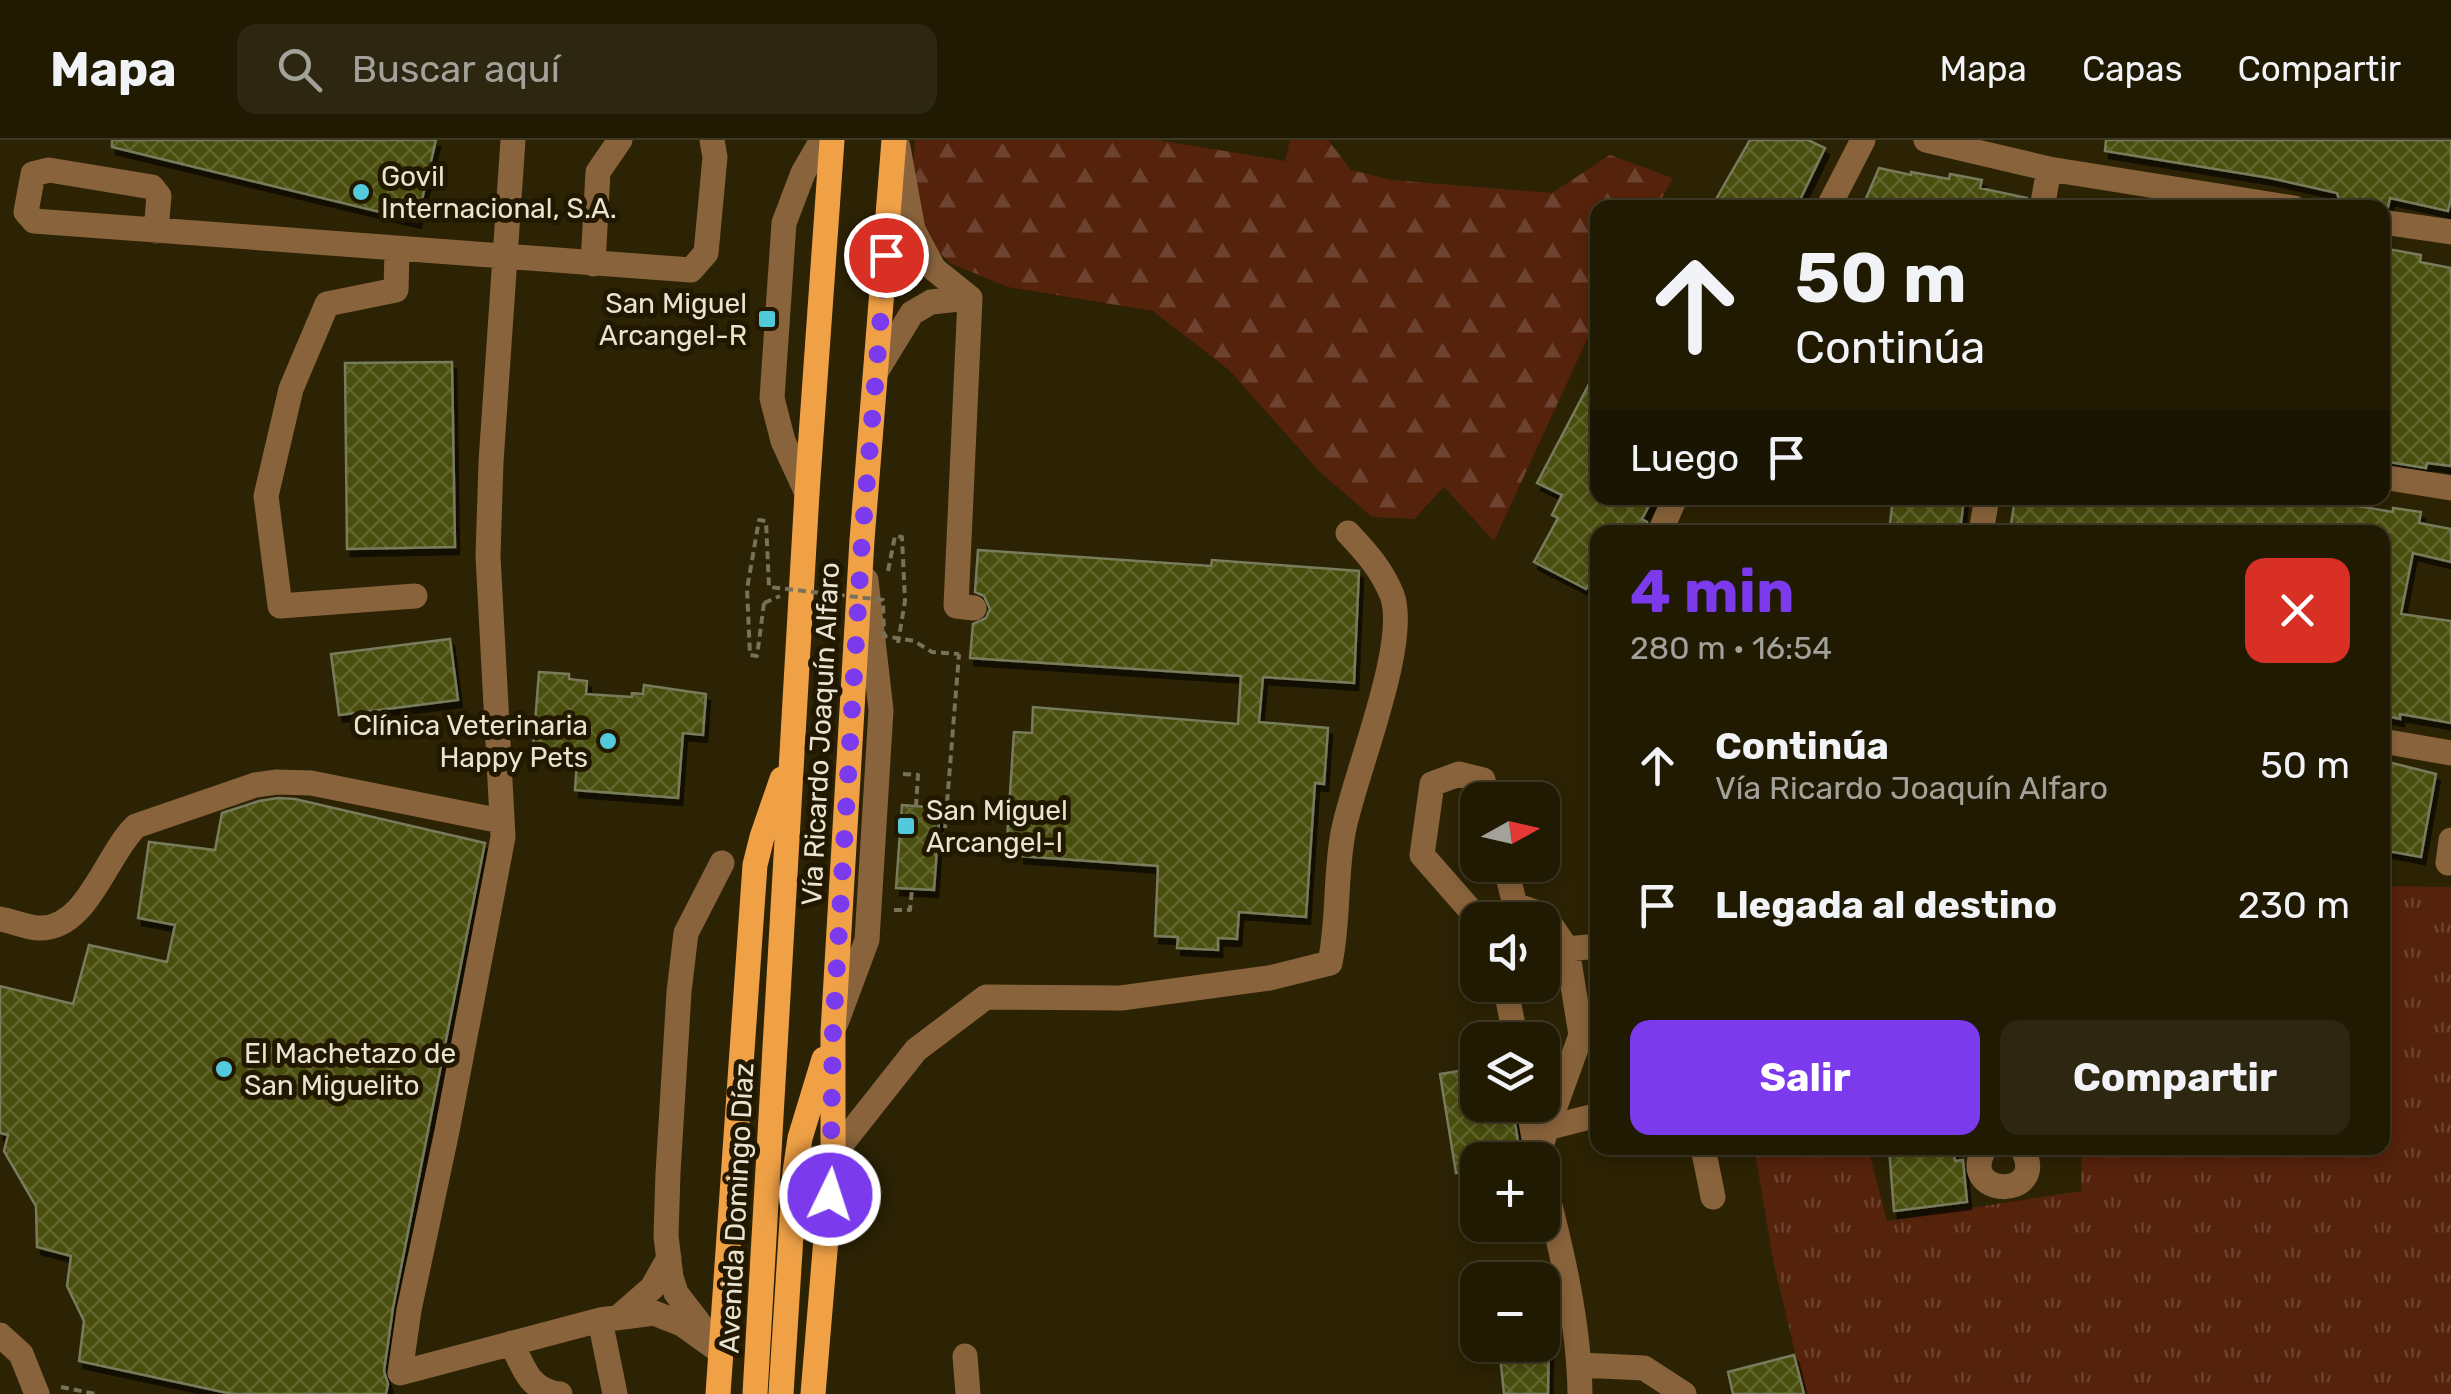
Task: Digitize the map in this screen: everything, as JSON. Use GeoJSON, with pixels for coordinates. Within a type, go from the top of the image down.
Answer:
{"type":"FeatureCollection","features":[{"type":"Feature","properties":{"kind":"main road","name":"Vía Ricardo Joaquín Alfaro"},"geometry":{"type":"LineString","coordinates":[[776,1024],[832,140]]}},
{"type":"Feature","properties":{"kind":"main road","name":"Vía Ricardo Joaquín Alfaro"},"geometry":{"type":"LineString","coordinates":[[833,1032],[862,540],[896,140]]}},
{"type":"Feature","properties":{"kind":"main road"},"geometry":{"type":"LineString","coordinates":[[718,1394],[756,865],[792,750]]}},
{"type":"Feature","properties":{"kind":"main road","name":"Avenida Domingo Díaz"},"geometry":{"type":"LineString","coordinates":[[755,1394],[776,1024]]}},
{"type":"Feature","properties":{"kind":"main road"},"geometry":{"type":"LineString","coordinates":[[813,1394],[833,1155],[833,1032]]}},
{"type":"Feature","properties":{"kind":"main road","name":"Avenida Domingo Díaz"},"geometry":{"type":"LineString","coordinates":[[781,1394],[795,1172],[800,1138],[833,1032]]}},
{"type":"Feature","properties":{"kind":"street"},"geometry":{"type":"LineString","coordinates":[[513,140],[488,556],[502,837],[447,1132],[408,1310],[400,1374],[610,1318],[654,1312],[670,1318],[721,1352]]}},
{"type":"Feature","properties":{"kind":"street"},"geometry":{"type":"LineString","coordinates":[[593,264],[598,172],[620,140]]}},
{"type":"Feature","properties":{"kind":"street"},"geometry":{"type":"LineString","coordinates":[[156,231],[159,196],[152,187],[49,170],[33,174],[26,212],[34,221],[156,231],[397,250],[504,258],[690,270],[706,254],[715,157],[712,140]]}},
{"type":"Feature","properties":{"kind":"street"},"geometry":{"type":"LineString","coordinates":[[807,493],[783,441],[772,398],[784,223],[803,173],[822,140]]}},
{"type":"Feature","properties":{"kind":"street"},"geometry":{"type":"LineString","coordinates":[[896,140],[913,230],[934,269],[970,298]]}},
{"type":"Feature","properties":{"kind":"street"},"geometry":{"type":"LineString","coordinates":[[1832,200],[1863,140]]}},
{"type":"Feature","properties":{"kind":"street"},"geometry":{"type":"LineString","coordinates":[[1926,140],[2049,168],[2245,200]]}},
{"type":"Feature","properties":{"kind":"street"},"geometry":{"type":"LineString","coordinates":[[2043,200],[2049,168]]}},
{"type":"Feature","properties":{"kind":"street"},"geometry":{"type":"LineString","coordinates":[[2390,223],[2451,232]]}},
{"type":"Feature","properties":{"kind":"street"},"geometry":{"type":"LineString","coordinates":[[397,250],[396,290],[327,304],[291,389],[266,496],[280,606],[415,596]]}},
{"type":"Feature","properties":{"kind":"street"},"geometry":{"type":"LineString","coordinates":[[877,370],[912,313],[932,302],[970,298]]}},
{"type":"Feature","properties":{"kind":"street"},"geometry":{"type":"LineString","coordinates":[[970,298],[956,606],[974,608]]}},
{"type":"Feature","properties":{"kind":"street"},"geometry":{"type":"LineString","coordinates":[[2390,478],[2451,488]]}},
{"type":"Feature","properties":{"kind":"street"},"geometry":{"type":"LineString","coordinates":[[833,1155],[916,1050],[986,996],[1121,998],[1269,978],[1330,963],[1343,830],[1384,685],[1396,616],[1392,596],[1377,564],[1348,533]]}},
{"type":"Feature","properties":{"kind":"street"},"geometry":{"type":"LineString","coordinates":[[833,1032],[867,940],[878,772],[881,710],[862,540]]}},
{"type":"Feature","properties":{"kind":"street"},"geometry":{"type":"LineString","coordinates":[[2390,742],[2451,753]]}},
{"type":"Feature","properties":{"kind":"street"},"geometry":{"type":"LineString","coordinates":[[1463,902],[1422,856],[1432,784],[1459,774],[1484,782]]}},
{"type":"Feature","properties":{"kind":"street"},"geometry":{"type":"LineString","coordinates":[[0,919],[41,928],[67,922],[88,897],[123,838],[136,826],[255,785],[312,783],[502,821]]}},
{"type":"Feature","properties":{"kind":"street"},"geometry":{"type":"LineString","coordinates":[[721,1352],[676,1294],[669,1258],[668,1173],[686,933],[722,863]]}},
{"type":"Feature","properties":{"kind":"street"},"geometry":{"type":"LineString","coordinates":[[1544,1142],[1581,1036],[1568,949],[1560,938]]}},
{"type":"Feature","properties":{"kind":"street"},"geometry":{"type":"LineString","coordinates":[[1568,949],[1590,947]]}},
{"type":"Feature","properties":{"kind":"street"},"geometry":{"type":"LineString","coordinates":[[1547,1128],[1590,1117]]}},
{"type":"Feature","properties":{"kind":"street"},"geometry":{"type":"LineString","coordinates":[[1704,1155],[1713,1197]]}},
{"type":"Feature","properties":{"kind":"street"},"geometry":{"type":"LineString","coordinates":[[1982,1155],[1982,1175],[2000,1188],[2008,1188],[2022,1179],[2028,1163],[2025,1155]]}},
{"type":"Feature","properties":{"kind":"street"},"geometry":{"type":"LineString","coordinates":[[1559,1242],[1580,1365],[1580,1394]]}},
{"type":"Feature","properties":{"kind":"street"},"geometry":{"type":"LineString","coordinates":[[610,1318],[652,1288],[669,1258]]}},
{"type":"Feature","properties":{"kind":"street"},"geometry":{"type":"LineString","coordinates":[[610,1318],[615,1394]]}},
{"type":"Feature","properties":{"kind":"street"},"geometry":{"type":"LineString","coordinates":[[0,1335],[21,1354],[36,1388]]}},
{"type":"Feature","properties":{"kind":"street"},"geometry":{"type":"LineString","coordinates":[[512,1343],[537,1388],[560,1394]]}},
{"type":"Feature","properties":{"kind":"street"},"geometry":{"type":"LineString","coordinates":[[964,1356],[968,1394]]}},
{"type":"Feature","properties":{"kind":"street"},"geometry":{"type":"LineString","coordinates":[[1580,1365],[1644,1368],[1684,1394]]}},
{"type":"Feature","properties":{"kind":"path"},"geometry":{"type":"LineString","coordinates":[[764,603],[757,656],[750,656],[748,588],[759,520],[766,521],[769,588],[882,600]]}},
{"type":"Feature","properties":{"kind":"path"},"geometry":{"type":"LineString","coordinates":[[896,648],[905,600],[902,536],[895,536],[882,600],[884,636],[914,640],[932,652],[959,654],[944,841]]}},
{"type":"Feature","properties":{"kind":"path"},"geometry":{"type":"LineString","coordinates":[[878,772],[918,775],[916,806]]}},
{"type":"Feature","properties":{"kind":"path"},"geometry":{"type":"LineString","coordinates":[[869,908],[910,910],[912,888]]}},
{"type":"Feature","properties":{"kind":"path"},"geometry":{"type":"LineString","coordinates":[[36,1388],[96,1394]]}},
{"type":"Feature","properties":{"kind":"green space"},"geometry":{"type":"Polygon","coordinates":[[[915,140],[1157,140],[1285,161],[1290,140],[1328,140],[1351,170],[1392,180],[1552,193],[1610,155],[1673,178],[1661,200],[1590,200],[1590,333],[1494,541],[1444,487],[1414,519],[1372,517],[1320,472],[1229,370],[1153,311],[1008,287],[950,263],[921,234],[913,171],[915,140]]]}},
{"type":"Feature","properties":{"kind":"green space"},"geometry":{"type":"Polygon","coordinates":[[[2390,886],[2451,887],[2451,1394],[1805,1394],[1773,1260],[1756,1158],[1759,1155],[1870,1155],[1887,1221],[2081,1191],[2082,1155],[2390,1155],[2390,886]]]}},
{"type":"Feature","properties":{"kind":"building","name":"Govil Internacional, S.A."},"geometry":{"type":"Polygon","coordinates":[[[112,140],[436,140],[417,221],[112,147],[112,140]]]}},
{"type":"Feature","properties":{"kind":"building"},"geometry":{"type":"Polygon","coordinates":[[[1750,140],[1808,140],[1825,148],[1800,200],[1716,200],[1750,140]]]}},
{"type":"Feature","properties":{"kind":"building"},"geometry":{"type":"Polygon","coordinates":[[[2106,140],[2451,140],[2451,199],[2448,211],[2390,198],[2342,200],[2337,193],[2270,178],[2105,151],[2106,140]]]}},
{"type":"Feature","properties":{"kind":"building"},"geometry":{"type":"Polygon","coordinates":[[[1879,168],[1911,175],[1949,179],[1950,174],[1982,180],[1980,188],[2027,198],[2027,200],[1865,200],[1879,168]]]}},
{"type":"Feature","properties":{"kind":"building"},"geometry":{"type":"Polygon","coordinates":[[[2390,249],[2421,255],[2420,262],[2451,268],[2451,466],[2427,463],[2426,468],[2390,462],[2390,249]]]}},
{"type":"Feature","properties":{"kind":"building"},"geometry":{"type":"Polygon","coordinates":[[[452,362],[455,547],[347,549],[345,363],[452,362]]]}},
{"type":"Feature","properties":{"kind":"building"},"geometry":{"type":"Polygon","coordinates":[[[1590,382],[1590,505],[1649,505],[1642,519],[1646,525],[1590,525],[1590,583],[1586,589],[1534,562],[1558,518],[1552,515],[1562,495],[1537,483],[1590,382]]]}},
{"type":"Feature","properties":{"kind":"building"},"geometry":{"type":"Polygon","coordinates":[[[1892,505],[1963,505],[1961,525],[1890,525],[1892,505]]]}},
{"type":"Feature","properties":{"kind":"building"},"geometry":{"type":"Polygon","coordinates":[[[2014,505],[2352,505],[2421,512],[2419,523],[2451,529],[2451,562],[2413,553],[2401,614],[2451,621],[2451,723],[2400,714],[2400,719],[2390,717],[2390,525],[2011,525],[2014,505]]]}},
{"type":"Feature","properties":{"kind":"building"},"geometry":{"type":"Polygon","coordinates":[[[978,550],[1211,566],[1212,560],[1359,571],[1354,683],[1263,677],[1259,722],[1328,728],[1324,784],[1315,783],[1306,917],[1239,912],[1237,939],[1218,938],[1218,950],[1177,948],[1178,937],[1155,936],[1158,866],[1020,856],[1021,841],[1007,840],[1014,732],[1032,733],[1033,707],[1238,724],[1241,676],[970,658],[973,624],[986,618],[990,609],[984,596],[975,592],[978,550]]]}},
{"type":"Feature","properties":{"kind":"building"},"geometry":{"type":"Polygon","coordinates":[[[450,639],[458,700],[339,715],[331,654],[450,639]]]}},
{"type":"Feature","properties":{"kind":"building","name":"Clínica Veterinaria Happy Pets"},"geometry":{"type":"Polygon","coordinates":[[[539,672],[569,674],[569,679],[587,681],[586,694],[632,697],[632,693],[643,694],[644,685],[706,694],[703,735],[683,733],[678,798],[575,790],[577,761],[558,760],[559,750],[533,748],[539,672]]]}},
{"type":"Feature","properties":{"kind":"building"},"geometry":{"type":"Polygon","coordinates":[[[2390,762],[2436,774],[2421,857],[2390,851],[2390,762]]]}},
{"type":"Feature","properties":{"kind":"building","name":"El Machetazo de San Miguelito"},"geometry":{"type":"Polygon","coordinates":[[[278,798],[485,843],[393,1308],[384,1371],[386,1394],[232,1394],[79,1361],[84,1321],[67,1286],[71,1256],[37,1247],[36,1206],[4,1151],[8,1135],[0,1133],[0,986],[73,1004],[89,945],[167,962],[175,925],[138,918],[149,842],[215,850],[222,813],[278,798]]]}},
{"type":"Feature","properties":{"kind":"building"},"geometry":{"type":"Polygon","coordinates":[[[902,805],[940,808],[934,890],[896,888],[902,805]]]}},
{"type":"Feature","properties":{"kind":"building"},"geometry":{"type":"Polygon","coordinates":[[[1460,1071],[1460,1122],[1515,1122],[1518,1142],[1460,1142],[1460,1172],[1456,1173],[1440,1074],[1460,1071]]]}},
{"type":"Feature","properties":{"kind":"building"},"geometry":{"type":"Polygon","coordinates":[[[1890,1155],[1954,1155],[1955,1161],[1963,1160],[1967,1202],[1894,1211],[1890,1155]]]}},
{"type":"Feature","properties":{"kind":"building"},"geometry":{"type":"Polygon","coordinates":[[[1794,1355],[1804,1394],[1733,1394],[1728,1372],[1794,1355]]]}},
{"type":"Feature","properties":{"kind":"building"},"geometry":{"type":"Polygon","coordinates":[[[1501,1362],[1549,1362],[1548,1394],[1504,1394],[1501,1362]]]}},
{"type":"Feature","properties":{"kind":"place","name":"Govil Internacional, S.A."},"geometry":{"type":"Point","coordinates":[361,192]}},
{"type":"Feature","properties":{"kind":"place","name":"San Miguel Arcangel-R"},"geometry":{"type":"Point","coordinates":[767,319]}},
{"type":"Feature","properties":{"kind":"place","name":"Clínica Veterinaria Happy Pets"},"geometry":{"type":"Point","coordinates":[608,741]}},
{"type":"Feature","properties":{"kind":"place","name":"San Miguel Arcangel-I"},"geometry":{"type":"Point","coordinates":[906,826]}},
{"type":"Feature","properties":{"kind":"place","name":"El Machetazo de San Miguelito"},"geometry":{"type":"Point","coordinates":[224,1069]}},
{"type":"Feature","properties":{"kind":"route"},"geometry":{"type":"LineString","coordinates":[[830,1195],[833,1032],[862,540],[886,255]]}}]}
